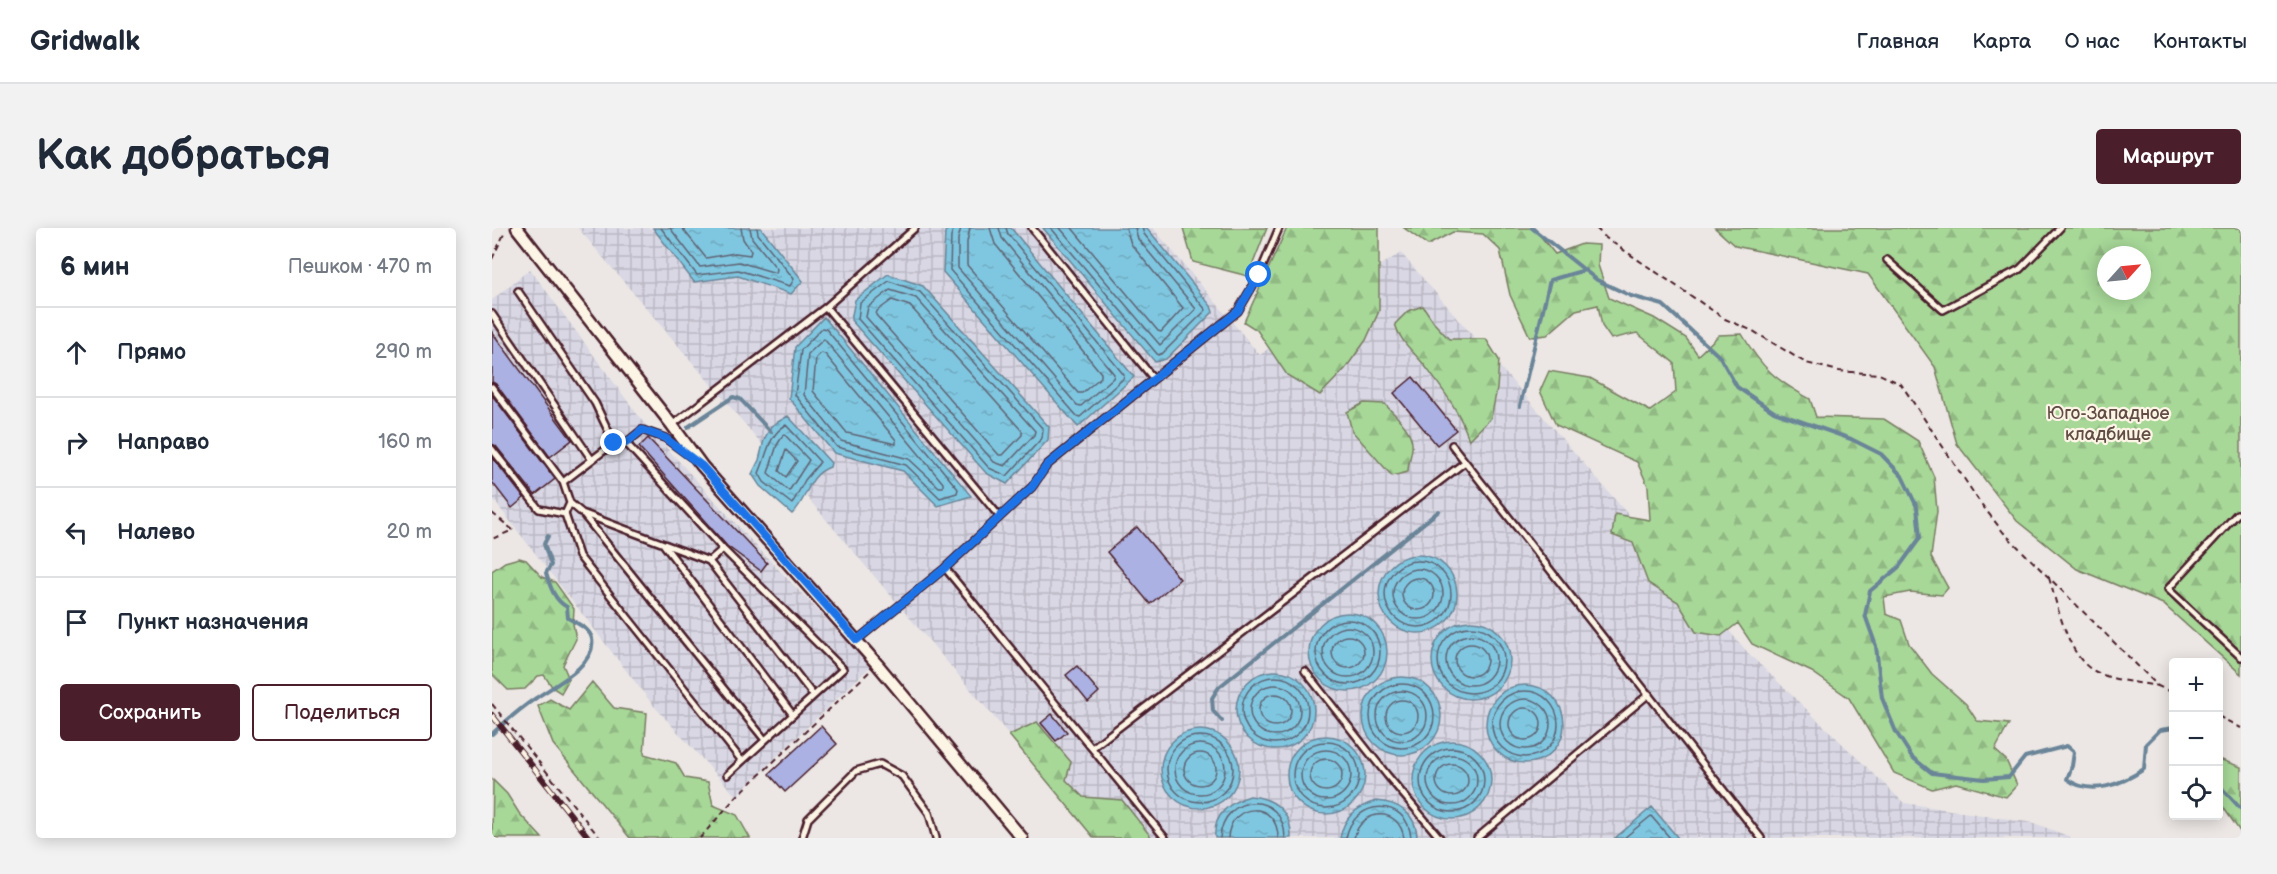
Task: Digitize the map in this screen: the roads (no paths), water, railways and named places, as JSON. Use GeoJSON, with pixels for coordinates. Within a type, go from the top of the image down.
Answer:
{"type":"FeatureCollection","features":[{"type":"Feature","properties":{"kind":"street"},"geometry":{"type":"LineString","coordinates":[[517,228],[672,424],[702,466],[857,640],[1022,838]]}},
{"type":"Feature","properties":{"kind":"lane"},"geometry":{"type":"LineString","coordinates":[[672,424],[826,307],[915,228]]}},
{"type":"Feature","properties":{"kind":"lane"},"geometry":{"type":"LineString","coordinates":[[1032,228],[1153,378]]}},
{"type":"Feature","properties":{"kind":"lane"},"geometry":{"type":"LineString","coordinates":[[857,640],[945,568],[1032,487],[1047,465],[1238,311],[1259,275],[1279,228]]}},
{"type":"Feature","properties":{"kind":"lane"},"geometry":{"type":"LineString","coordinates":[[1887,260],[1943,310],[2020,269],[2060,228]]}},
{"type":"Feature","properties":{"kind":"lane"},"geometry":{"type":"LineString","coordinates":[[518,291],[595,403],[614,443]]}},
{"type":"Feature","properties":{"kind":"lane"},"geometry":{"type":"LineString","coordinates":[[826,307],[999,516]]}},
{"type":"Feature","properties":{"kind":"lane"},"geometry":{"type":"LineString","coordinates":[[492,314],[592,460]]}},
{"type":"Feature","properties":{"kind":"lane"},"geometry":{"type":"LineString","coordinates":[[492,387],[563,482],[570,503],[582,513],[765,740]]}},
{"type":"Feature","properties":{"kind":"lane"},"geometry":{"type":"LineString","coordinates":[[563,482],[614,443],[626,443],[642,430],[665,438],[702,466]]}},
{"type":"Feature","properties":{"kind":"lane"},"geometry":{"type":"LineString","coordinates":[[626,443],[723,549],[843,669],[727,775]]}},
{"type":"Feature","properties":{"kind":"lane"},"geometry":{"type":"LineString","coordinates":[[1452,445],[1761,838]]}},
{"type":"Feature","properties":{"kind":"lane"},"geometry":{"type":"LineString","coordinates":[[492,449],[539,509],[566,514]]}},
{"type":"Feature","properties":{"kind":"lane"},"geometry":{"type":"LineString","coordinates":[[1092,748],[1466,462]]}},
{"type":"Feature","properties":{"kind":"lane"},"geometry":{"type":"LineString","coordinates":[[570,503],[566,514],[579,556],[742,761]]}},
{"type":"Feature","properties":{"kind":"lane"},"geometry":{"type":"LineString","coordinates":[[582,513],[709,561],[813,695]]}},
{"type":"Feature","properties":{"kind":"lane"},"geometry":{"type":"LineString","coordinates":[[2237,514],[2168,589],[2241,657]]}},
{"type":"Feature","properties":{"kind":"lane"},"geometry":{"type":"LineString","coordinates":[[664,545],[793,715]]}},
{"type":"Feature","properties":{"kind":"lane"},"geometry":{"type":"LineString","coordinates":[[709,561],[723,549]]}},
{"type":"Feature","properties":{"kind":"lane"},"geometry":{"type":"LineString","coordinates":[[945,568],[1165,838]]}},
{"type":"Feature","properties":{"kind":"lane"},"geometry":{"type":"LineString","coordinates":[[1305,670],[1387,775],[1440,838]]}},
{"type":"Feature","properties":{"kind":"lane"},"geometry":{"type":"LineString","coordinates":[[1477,838],[1649,694]]}},
{"type":"Feature","properties":{"kind":"lane"},"geometry":{"type":"LineString","coordinates":[[802,838],[808,819],[856,771],[880,764],[902,776],[929,813],[936,838]]}},
{"type":"Feature","properties":{"kind":"water"},"geometry":{"type":"Polygon","coordinates":[[[653,228],[761,228],[803,281],[791,294],[738,276],[694,282],[653,228]]]}},
{"type":"Feature","properties":{"kind":"water"},"geometry":{"type":"Polygon","coordinates":[[[950,228],[1011,228],[1134,377],[1078,427],[943,272],[945,232],[950,228]]]}},
{"type":"Feature","properties":{"kind":"water"},"geometry":{"type":"Polygon","coordinates":[[[1043,228],[1147,228],[1211,306],[1213,312],[1166,359],[1155,362],[1043,228]]]}},
{"type":"Feature","properties":{"kind":"water"},"geometry":{"type":"Polygon","coordinates":[[[888,274],[923,286],[1049,427],[1048,440],[1007,484],[986,473],[851,320],[855,300],[888,274]]]}},
{"type":"Feature","properties":{"kind":"water"},"geometry":{"type":"Polygon","coordinates":[[[824,317],[971,496],[938,506],[903,471],[834,453],[789,398],[795,347],[824,317]]]}},
{"type":"Feature","properties":{"kind":"water"},"geometry":{"type":"Polygon","coordinates":[[[788,416],[831,463],[830,467],[816,476],[798,508],[792,514],[760,486],[752,474],[771,426],[788,416]]]}},
{"type":"Feature","properties":{"kind":"water"},"geometry":{"type":"Polygon","coordinates":[[[1418,555],[1433,558],[1445,567],[1454,579],[1457,594],[1454,609],[1445,621],[1433,630],[1418,633],[1403,630],[1391,621],[1382,609],[1379,594],[1382,579],[1391,567],[1403,558],[1418,555]]]}},
{"type":"Feature","properties":{"kind":"water"},"geometry":{"type":"Polygon","coordinates":[[[1348,613],[1363,616],[1375,625],[1384,637],[1387,652],[1384,667],[1375,679],[1363,688],[1348,691],[1333,688],[1321,679],[1312,667],[1309,652],[1312,637],[1321,625],[1333,616],[1348,613]]]}},
{"type":"Feature","properties":{"kind":"water"},"geometry":{"type":"Polygon","coordinates":[[[1471,621],[1486,624],[1498,633],[1507,645],[1510,660],[1507,675],[1498,687],[1486,696],[1471,699],[1456,696],[1444,687],[1435,675],[1432,660],[1435,645],[1444,633],[1456,624],[1471,621]]]}},
{"type":"Feature","properties":{"kind":"water"},"geometry":{"type":"Polygon","coordinates":[[[1275,671],[1290,674],[1302,683],[1311,695],[1314,710],[1311,725],[1302,737],[1290,746],[1275,749],[1260,746],[1248,737],[1239,725],[1236,710],[1239,695],[1248,683],[1260,674],[1275,671]]]}},
{"type":"Feature","properties":{"kind":"water"},"geometry":{"type":"Polygon","coordinates":[[[1402,677],[1417,680],[1429,689],[1438,701],[1441,716],[1438,731],[1429,743],[1417,752],[1402,755],[1387,752],[1375,743],[1366,731],[1363,716],[1366,701],[1375,689],[1387,680],[1402,677]]]}},
{"type":"Feature","properties":{"kind":"water"},"geometry":{"type":"Polygon","coordinates":[[[1525,685],[1540,688],[1552,697],[1561,709],[1564,724],[1561,739],[1552,751],[1540,760],[1525,763],[1510,760],[1498,751],[1489,739],[1486,724],[1489,709],[1498,697],[1510,688],[1525,685]]]}},
{"type":"Feature","properties":{"kind":"water"},"geometry":{"type":"Polygon","coordinates":[[[1200,730],[1215,733],[1227,742],[1236,754],[1239,769],[1236,784],[1227,796],[1215,805],[1200,808],[1185,805],[1173,796],[1164,784],[1161,769],[1164,754],[1173,742],[1185,733],[1200,730]]]}},
{"type":"Feature","properties":{"kind":"water"},"geometry":{"type":"Polygon","coordinates":[[[1326,736],[1341,739],[1353,748],[1362,760],[1365,775],[1362,790],[1353,802],[1341,811],[1326,814],[1311,811],[1299,802],[1290,790],[1287,775],[1290,760],[1299,748],[1311,739],[1326,736]]]}},
{"type":"Feature","properties":{"kind":"water"},"geometry":{"type":"Polygon","coordinates":[[[1452,741],[1467,744],[1479,753],[1488,765],[1491,780],[1488,795],[1479,807],[1467,816],[1452,819],[1437,816],[1425,807],[1416,795],[1413,780],[1416,765],[1425,753],[1437,744],[1452,741]]]}},
{"type":"Feature","properties":{"kind":"water"},"geometry":{"type":"Polygon","coordinates":[[[1250,796],[1267,800],[1280,808],[1291,829],[1291,838],[1215,838],[1217,823],[1224,811],[1235,802],[1250,796]]]}},
{"type":"Feature","properties":{"kind":"water"},"geometry":{"type":"Polygon","coordinates":[[[1376,801],[1392,804],[1405,811],[1414,822],[1417,838],[1340,838],[1344,824],[1352,814],[1362,806],[1376,801]]]}},
{"type":"Feature","properties":{"kind":"water"},"geometry":{"type":"Polygon","coordinates":[[[1652,807],[1678,838],[1615,838],[1652,807]]]}},
{"type":"Feature","properties":{"kind":"waterway"},"geometry":{"type":"LineString","coordinates":[[1532,228],[1597,280],[1631,296],[1663,305],[1720,357],[1737,387],[1774,412],[1851,439],[1881,454],[1902,476],[1917,507],[1920,538],[1899,567],[1870,591],[1865,615],[1876,646],[1882,698],[1896,732],[1912,757],[1932,773],[1984,779],[2009,777],[2025,757],[2067,746],[2074,752],[2067,779],[2076,784],[2096,788],[2116,784],[2144,769],[2146,744],[2160,730],[2169,729]]}},
{"type":"Feature","properties":{"kind":"waterway"},"geometry":{"type":"LineString","coordinates":[[1520,406],[1550,280],[1585,270]]}},
{"type":"Feature","properties":{"kind":"waterway"},"geometry":{"type":"LineString","coordinates":[[688,427],[733,397],[740,399],[771,432]]}},
{"type":"Feature","properties":{"kind":"waterway"},"geometry":{"type":"LineString","coordinates":[[1222,721],[1213,711],[1212,698],[1219,687],[1439,511]]}},
{"type":"Feature","properties":{"kind":"waterway"},"geometry":{"type":"LineString","coordinates":[[492,734],[525,706],[572,674],[588,658],[592,649],[589,632],[568,618],[567,607],[559,601],[551,588],[546,573],[551,565],[544,544],[548,536]]}},
{"type":"Feature","properties":{"kind":"waterway"},"geometry":{"type":"LineString","coordinates":[[2223,789],[2241,809]]}},
{"type":"Feature","properties":{"kind":"railway"},"geometry":{"type":"LineString","coordinates":[[492,715],[589,838]]}},
{"type":"Feature","properties":{"kind":"park label","name":"Юго-Западное кладбище"},"geometry":{"type":"Point","coordinates":[2108,423]}}]}
